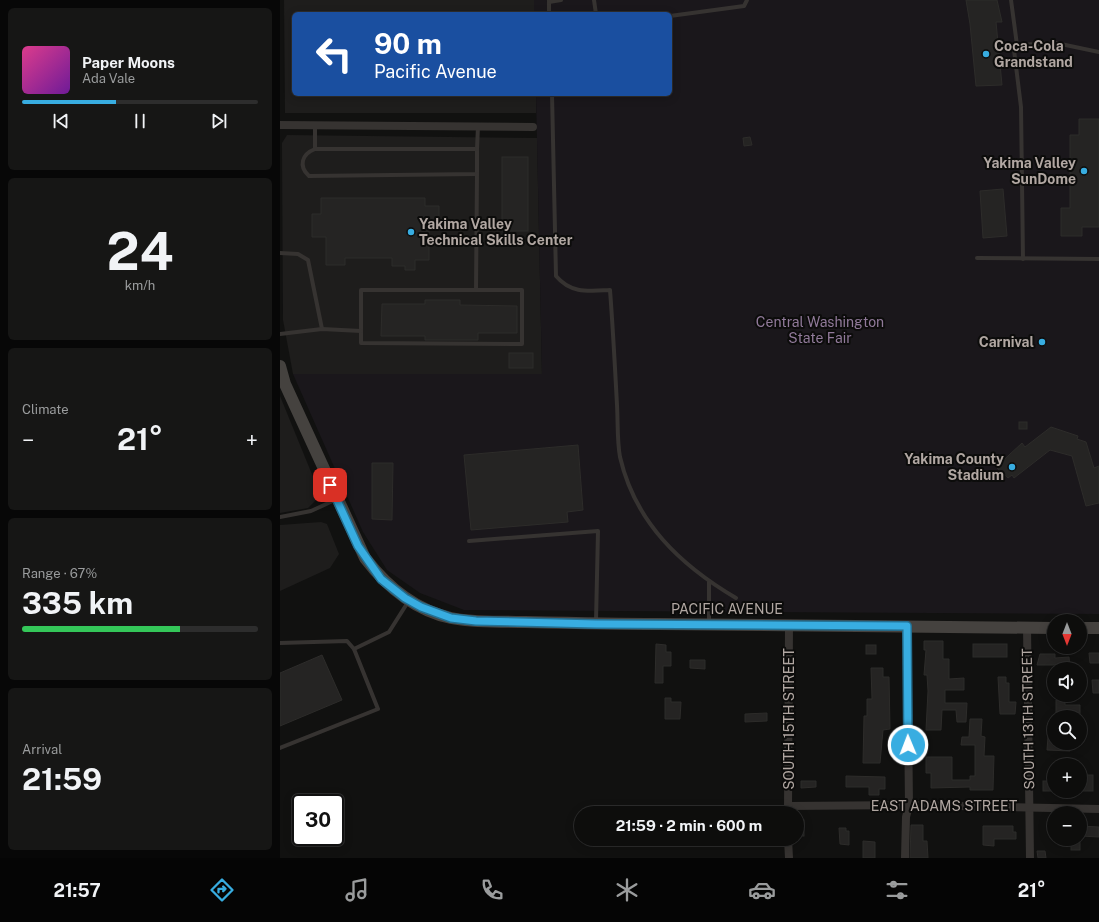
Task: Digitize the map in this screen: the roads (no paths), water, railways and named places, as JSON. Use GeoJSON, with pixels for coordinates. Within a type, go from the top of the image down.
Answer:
{"type":"FeatureCollection","features":[{"type":"Feature","properties":{"kind":"street"},"geometry":{"type":"LineString","coordinates":[[280,125],[533,127]]}},
{"type":"Feature","properties":{"kind":"street","name":"PACIFIC AVENUE"},"geometry":{"type":"LineString","coordinates":[[280,366],[283,384],[365,558],[381,579],[407,599],[436,613],[462,619],[596,624],[1047,628]]}},
{"type":"Feature","properties":{"kind":"street","name":"SOUTH 15TH STREET"},"geometry":{"type":"LineString","coordinates":[[788,806],[789,625]]}},
{"type":"Feature","properties":{"kind":"street"},"geometry":{"type":"LineString","coordinates":[[905,858],[906,817],[909,805],[907,626]]}},
{"type":"Feature","properties":{"kind":"street","name":"SOUTH 13TH STREET"},"geometry":{"type":"LineString","coordinates":[[1027,627],[1030,858]]}},
{"type":"Feature","properties":{"kind":"street"},"geometry":{"type":"LineString","coordinates":[[1087,628],[1099,628]]}},
{"type":"Feature","properties":{"kind":"street","name":"EAST ADAMS STREET"},"geometry":{"type":"LineString","coordinates":[[804,808],[909,805],[1099,809]]}},
{"type":"Feature","properties":{"kind":"street"},"geometry":{"type":"LineString","coordinates":[[788,846],[789,858]]}},
{"type":"Feature","properties":{"kind":"lane"},"geometry":{"type":"LineString","coordinates":[[549,12],[549,1],[561,0]]}},
{"type":"Feature","properties":{"kind":"lane"},"geometry":{"type":"LineString","coordinates":[[594,0],[596,12]]}},
{"type":"Feature","properties":{"kind":"lane"},"geometry":{"type":"LineString","coordinates":[[672,16],[744,6],[747,0]]}},
{"type":"Feature","properties":{"kind":"lane"},"geometry":{"type":"LineString","coordinates":[[1011,0],[1017,44],[1014,50],[1021,107],[1023,259]]}},
{"type":"Feature","properties":{"kind":"lane"},"geometry":{"type":"LineString","coordinates":[[1017,44],[1056,43],[1099,52]]}},
{"type":"Feature","properties":{"kind":"lane"},"geometry":{"type":"LineString","coordinates":[[552,96],[556,276],[563,285],[578,290],[610,290],[620,456],[634,498],[654,530],[674,553],[708,582],[736,598]]}},
{"type":"Feature","properties":{"kind":"lane"},"geometry":{"type":"LineString","coordinates":[[315,125],[315,149]]}},
{"type":"Feature","properties":{"kind":"lane"},"geometry":{"type":"LineString","coordinates":[[476,290],[478,126]]}},
{"type":"Feature","properties":{"kind":"lane"},"geometry":{"type":"LineString","coordinates":[[477,149],[315,149],[308,152],[304,157],[304,170],[309,176],[477,174]]}},
{"type":"Feature","properties":{"kind":"lane"},"geometry":{"type":"LineString","coordinates":[[280,253],[298,254],[308,260],[322,330]]}},
{"type":"Feature","properties":{"kind":"lane"},"geometry":{"type":"LineString","coordinates":[[977,258],[1099,259]]}},
{"type":"Feature","properties":{"kind":"lane"},"geometry":{"type":"LineString","coordinates":[[361,290],[476,290],[522,290],[522,344],[361,343],[361,290]]}},
{"type":"Feature","properties":{"kind":"lane"},"geometry":{"type":"LineString","coordinates":[[280,334],[322,330],[361,331]]}},
{"type":"Feature","properties":{"kind":"lane"},"geometry":{"type":"LineString","coordinates":[[280,517],[311,511],[337,499]]}},
{"type":"Feature","properties":{"kind":"lane"},"geometry":{"type":"LineString","coordinates":[[469,541],[598,531],[596,624]]}},
{"type":"Feature","properties":{"kind":"lane"},"geometry":{"type":"LineString","coordinates":[[708,582],[709,624]]}},
{"type":"Feature","properties":{"kind":"lane"},"geometry":{"type":"LineString","coordinates":[[354,649],[389,632],[407,599]]}},
{"type":"Feature","properties":{"kind":"lane"},"geometry":{"type":"LineString","coordinates":[[280,643],[347,641],[354,649],[378,709],[280,748]]}},
{"type":"Feature","properties":{"kind":"place","name":"Coca-Cola Grandstand"},"geometry":{"type":"Point","coordinates":[986,54]}},
{"type":"Feature","properties":{"kind":"place","name":"Yakima Valley SunDome"},"geometry":{"type":"Point","coordinates":[1084,171]}},
{"type":"Feature","properties":{"kind":"place","name":"Yakima Valley Technical Skills Center"},"geometry":{"type":"Point","coordinates":[411,232]}},
{"type":"Feature","properties":{"kind":"place","name":"Carnival"},"geometry":{"type":"Point","coordinates":[1042,342]}},
{"type":"Feature","properties":{"kind":"place","name":"Yakima County Stadium"},"geometry":{"type":"Point","coordinates":[1012,467]}},
{"type":"Feature","properties":{"kind":"park label","name":"Central Washington State Fair"},"geometry":{"type":"Point","coordinates":[820,330]}}]}
